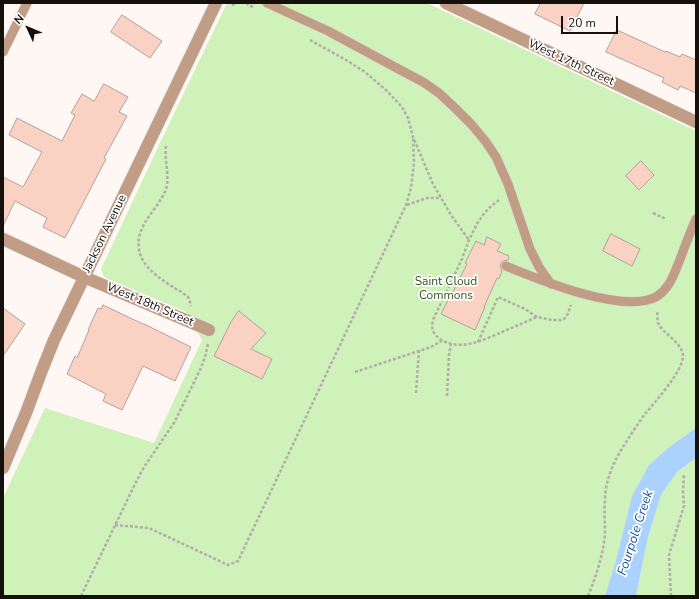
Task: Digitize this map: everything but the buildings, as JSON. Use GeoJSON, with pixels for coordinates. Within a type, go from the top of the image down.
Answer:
{"type":"FeatureCollection","features":[{"type":"Feature","properties":{"kind":"street","name":"Jackson Avenue"},"geometry":{"type":"LineString","coordinates":[[3,468],[54,340],[216,3]]}},
{"type":"Feature","properties":{"kind":"street","name":"West 17th Street"},"geometry":{"type":"LineString","coordinates":[[446,3],[696,122]]}},
{"type":"Feature","properties":{"kind":"street","name":"West 18th Street"},"geometry":{"type":"LineString","coordinates":[[3,240],[84,277],[209,330]]}},
{"type":"Feature","properties":{"kind":"lane"},"geometry":{"type":"LineString","coordinates":[[3,52],[27,3]]}},
{"type":"Feature","properties":{"kind":"lane"},"geometry":{"type":"LineString","coordinates":[[267,3],[328,31],[423,82],[439,93],[455,108],[472,125],[496,157],[508,184],[530,249],[551,284]]}},
{"type":"Feature","properties":{"kind":"lane"},"geometry":{"type":"LineString","coordinates":[[506,266],[551,284],[586,294],[630,302],[649,300],[657,296],[668,286],[696,219]]}},
{"type":"Feature","properties":{"kind":"path"},"geometry":{"type":"LineString","coordinates":[[232,5],[236,3]]}},
{"type":"Feature","properties":{"kind":"path"},"geometry":{"type":"LineString","coordinates":[[246,3],[259,11]]}},
{"type":"Feature","properties":{"kind":"path"},"geometry":{"type":"LineString","coordinates":[[305,37],[365,72],[387,91],[402,107],[408,118],[413,137],[433,184],[451,215],[470,240]]}},
{"type":"Feature","properties":{"kind":"path"},"geometry":{"type":"LineString","coordinates":[[115,525],[149,528],[228,565],[238,561],[406,205],[411,188],[414,163],[413,137]]}},
{"type":"Feature","properties":{"kind":"path"},"geometry":{"type":"LineString","coordinates":[[406,205],[427,198],[441,198]]}},
{"type":"Feature","properties":{"kind":"path"},"geometry":{"type":"LineString","coordinates":[[513,198],[500,199],[482,214],[433,320],[433,332],[436,336],[443,340],[458,345],[478,342],[537,316]]}},
{"type":"Feature","properties":{"kind":"path"},"geometry":{"type":"LineString","coordinates":[[653,213],[666,219]]}},
{"type":"Feature","properties":{"kind":"path"},"geometry":{"type":"LineString","coordinates":[[588,596],[600,562],[605,535],[604,502],[612,468],[645,414],[678,371],[684,355],[681,348],[658,322],[657,296]]}},
{"type":"Feature","properties":{"kind":"path"},"geometry":{"type":"LineString","coordinates":[[478,342],[498,297],[537,316],[552,320],[564,319],[567,316],[572,304]]}},
{"type":"Feature","properties":{"kind":"path"},"geometry":{"type":"LineString","coordinates":[[355,372],[431,347],[443,340]]}},
{"type":"Feature","properties":{"kind":"path"},"geometry":{"type":"LineString","coordinates":[[447,396],[451,343]]}},
{"type":"Feature","properties":{"kind":"path"},"geometry":{"type":"LineString","coordinates":[[416,393],[419,350]]}},
{"type":"Feature","properties":{"kind":"path"},"geometry":{"type":"LineString","coordinates":[[670,596],[669,555],[684,506],[684,475]]}},
{"type":"Feature","properties":{"kind":"green space","name":"Saint Cloud Commons"},"geometry":{"type":"Polygon","coordinates":[[[227,3],[427,3],[696,131],[696,428],[669,447],[649,465],[632,496],[616,560],[605,596],[3,596],[3,498],[45,408],[154,443],[202,340],[186,312],[106,278],[101,269],[227,3]]]}},
{"type":"Feature","properties":{"kind":"green space"},"geometry":{"type":"Polygon","coordinates":[[[696,458],[696,596],[636,596],[648,537],[661,495],[677,472],[696,458]]]}},
{"type":"Feature","properties":{"kind":"water","name":"Fourpole Creek"},"geometry":{"type":"Polygon","coordinates":[[[696,428],[696,458],[677,472],[661,495],[648,537],[636,596],[605,596],[616,560],[632,496],[649,465],[669,447],[696,428]]]}}]}
